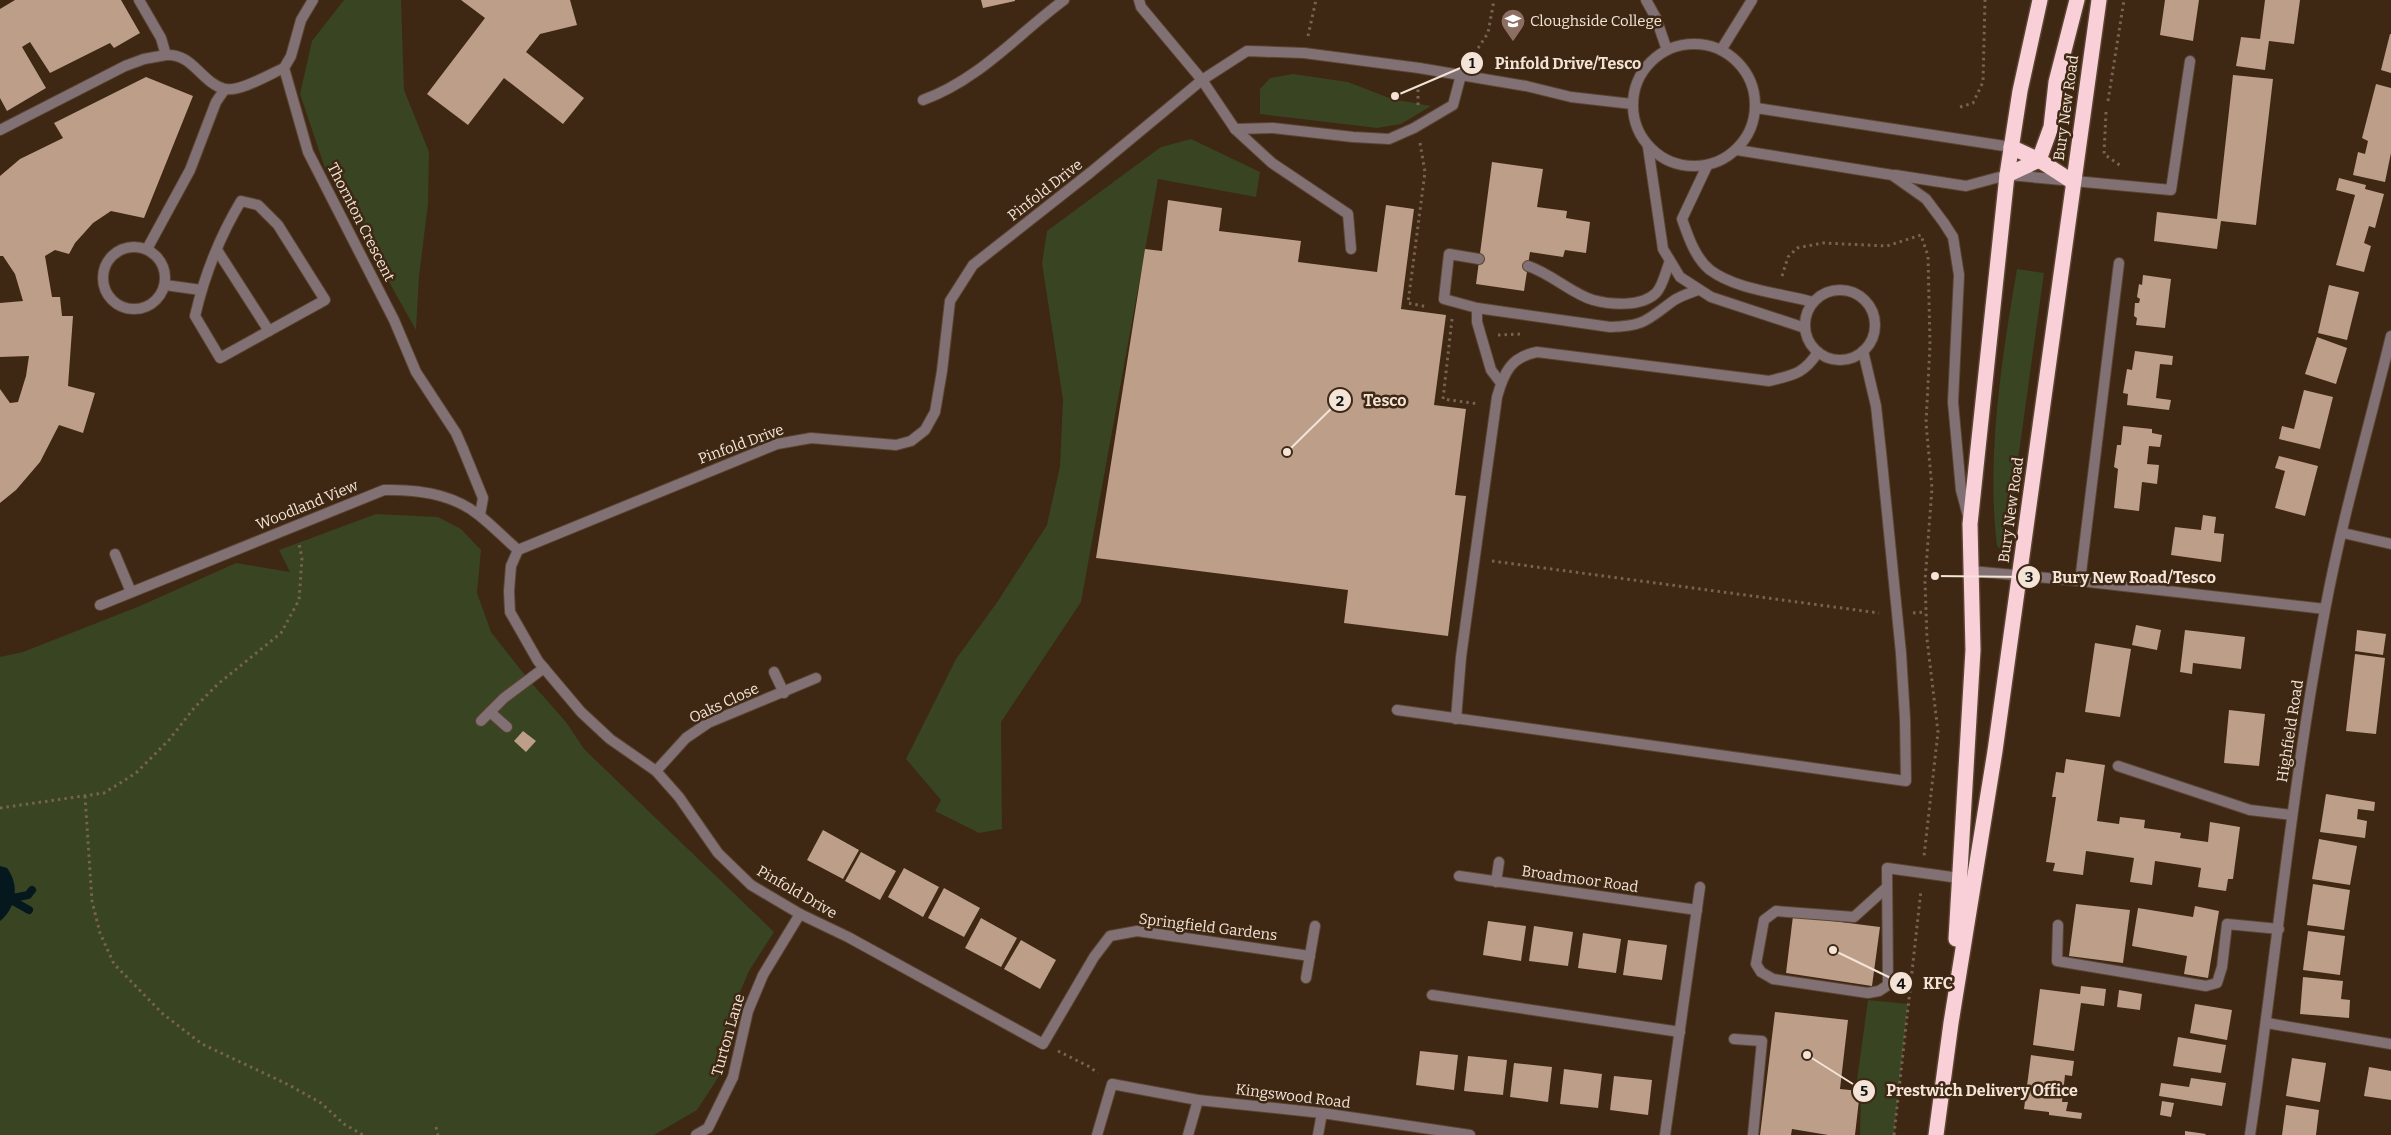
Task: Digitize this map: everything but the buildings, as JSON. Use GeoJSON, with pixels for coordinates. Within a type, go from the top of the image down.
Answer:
{"type":"FeatureCollection","features":[{"type":"Feature","properties":{"kind":"highway","name":"Bury New Road"},"geometry":{"type":"LineString","coordinates":[[1951,1023],[1973,650],[1970,524],[2007,175],[2020,91],[2040,0]]}},
{"type":"Feature","properties":{"kind":"highway"},"geometry":{"type":"LineString","coordinates":[[2007,175],[2039,160],[2051,127],[2056,82],[2077,0]]}},
{"type":"Feature","properties":{"kind":"highway","name":"Bury New Road"},"geometry":{"type":"LineString","coordinates":[[1936,1135],[1951,1023],[2020,576],[2099,0]]}},
{"type":"Feature","properties":{"kind":"highway"},"geometry":{"type":"LineString","coordinates":[[2012,148],[2039,160],[2073,182]]}},
{"type":"Feature","properties":{"kind":"street"},"geometry":{"type":"LineString","coordinates":[[139,0],[162,38],[166,55]]}},
{"type":"Feature","properties":{"kind":"street"},"geometry":{"type":"LineString","coordinates":[[0,130],[125,66],[144,59],[177,54],[188,60],[208,79],[225,89],[245,85],[284,68],[291,56],[300,20],[313,0]]}},
{"type":"Feature","properties":{"kind":"street"},"geometry":{"type":"LineString","coordinates":[[923,100],[942,93],[972,74],[1064,0]]}},
{"type":"Feature","properties":{"kind":"street"},"geometry":{"type":"LineString","coordinates":[[1139,0],[1142,7],[1202,80],[1235,129],[1272,163],[1348,214],[1351,249]]}},
{"type":"Feature","properties":{"kind":"street"},"geometry":{"type":"LineString","coordinates":[[1646,0],[1656,18],[1667,50]]}},
{"type":"Feature","properties":{"kind":"street"},"geometry":{"type":"LineString","coordinates":[[1721,50],[1752,0]]}},
{"type":"Feature","properties":{"kind":"street"},"geometry":{"type":"LineString","coordinates":[[1685,44],[1704,44],[1721,50],[1736,60],[1747,74],[1754,91],[1756,108],[1753,124],[1747,138],[1737,150],[1723,160],[1707,166],[1686,167],[1666,160],[1648,147],[1639,134],[1632,104],[1635,87],[1642,72],[1653,59],[1667,50],[1685,44]]}},
{"type":"Feature","properties":{"kind":"street","name":"Pinfold Drive"},"geometry":{"type":"LineString","coordinates":[[1043,1044],[848,937],[800,914],[751,885],[718,853],[678,797],[656,771],[610,739],[581,712],[544,668],[510,612],[511,566],[518,550],[777,444],[811,438],[896,445],[911,441],[925,430],[935,412],[950,301],[973,265],[1091,172],[1202,80],[1248,51],[1304,53],[1419,68],[1526,86],[1580,98],[1632,104]]}},
{"type":"Feature","properties":{"kind":"street"},"geometry":{"type":"LineString","coordinates":[[1737,150],[1966,186],[2007,175],[2171,190],[2190,61]]}},
{"type":"Feature","properties":{"kind":"street","name":"Thornton Crescent"},"geometry":{"type":"LineString","coordinates":[[284,68],[308,152],[390,312],[416,372],[456,433],[483,498],[480,515]]}},
{"type":"Feature","properties":{"kind":"street"},"geometry":{"type":"LineString","coordinates":[[1235,129],[1273,128],[1319,134],[1389,139],[1417,126],[1453,105],[1461,75]]}},
{"type":"Feature","properties":{"kind":"street"},"geometry":{"type":"LineString","coordinates":[[148,249],[190,170],[216,102],[225,89]]}},
{"type":"Feature","properties":{"kind":"street"},"geometry":{"type":"LineString","coordinates":[[1756,108],[2012,148]]}},
{"type":"Feature","properties":{"kind":"street"},"geometry":{"type":"LineString","coordinates":[[1648,147],[1663,250],[1680,276],[1698,290],[1726,302],[1786,320],[1805,328]]}},
{"type":"Feature","properties":{"kind":"street"},"geometry":{"type":"LineString","coordinates":[[1707,166],[1682,219],[1692,245],[1708,269],[1735,284],[1813,302]]}},
{"type":"Feature","properties":{"kind":"street"},"geometry":{"type":"LineString","coordinates":[[1892,175],[1926,199],[1953,237],[1959,276],[1953,402],[1961,490],[1970,524]]}},
{"type":"Feature","properties":{"kind":"street"},"geometry":{"type":"LineString","coordinates":[[241,201],[258,205],[278,225],[325,300],[220,358],[195,316],[201,290],[217,250],[241,201]]}},
{"type":"Feature","properties":{"kind":"street"},"geometry":{"type":"LineString","coordinates":[[136,246],[148,249],[158,256],[164,268],[165,285],[157,299],[145,307],[130,309],[118,305],[107,294],[103,281],[104,267],[113,254],[126,247],[136,246]]}},
{"type":"Feature","properties":{"kind":"street"},"geometry":{"type":"LineString","coordinates":[[217,250],[269,331]]}},
{"type":"Feature","properties":{"kind":"street"},"geometry":{"type":"LineString","coordinates":[[1479,259],[1449,254],[1444,299],[1477,308],[1610,327],[1624,327],[1638,324],[1654,316],[1674,300],[1698,290]]}},
{"type":"Feature","properties":{"kind":"street"},"geometry":{"type":"LineString","coordinates":[[1528,266],[1541,270],[1593,300],[1627,305],[1647,299],[1657,292],[1670,261]]}},
{"type":"Feature","properties":{"kind":"street"},"geometry":{"type":"LineString","coordinates":[[2080,581],[2119,263]]}},
{"type":"Feature","properties":{"kind":"street"},"geometry":{"type":"LineString","coordinates":[[165,285],[201,290]]}},
{"type":"Feature","properties":{"kind":"street"},"geometry":{"type":"LineString","coordinates":[[1836,290],[1850,291],[1862,297],[1872,308],[1876,321],[1874,336],[1863,351],[1844,360],[1829,358],[1818,352],[1809,341],[1805,328],[1805,318],[1813,302],[1824,293],[1836,290]]}},
{"type":"Feature","properties":{"kind":"street"},"geometry":{"type":"LineString","coordinates":[[1477,308],[1477,322],[1490,370],[1501,383]]}},
{"type":"Feature","properties":{"kind":"street","name":"Highfield Road"},"geometry":{"type":"LineString","coordinates":[[2250,1135],[2267,1023],[2292,815],[2325,609],[2391,336]]}},
{"type":"Feature","properties":{"kind":"street"},"geometry":{"type":"LineString","coordinates":[[1397,710],[1906,781],[1905,719],[1897,615],[1876,406],[1863,351]]}},
{"type":"Feature","properties":{"kind":"street"},"geometry":{"type":"LineString","coordinates":[[1456,719],[1460,657],[1496,403],[1501,383],[1513,362],[1525,354],[1537,352],[1769,381],[1797,374],[1809,366],[1818,352]]}},
{"type":"Feature","properties":{"kind":"street","name":"Woodland View"},"geometry":{"type":"LineString","coordinates":[[100,605],[384,490],[412,489],[456,502],[480,515],[518,550]]}},
{"type":"Feature","properties":{"kind":"street"},"geometry":{"type":"LineString","coordinates":[[2343,533],[2391,544]]}},
{"type":"Feature","properties":{"kind":"street"},"geometry":{"type":"LineString","coordinates":[[115,554],[131,592]]}},
{"type":"Feature","properties":{"kind":"street"},"geometry":{"type":"LineString","coordinates":[[1971,571],[2080,581],[2325,609]]}},
{"type":"Feature","properties":{"kind":"street"},"geometry":{"type":"LineString","coordinates":[[481,721],[504,698],[544,668]]}},
{"type":"Feature","properties":{"kind":"street"},"geometry":{"type":"LineString","coordinates":[[774,672],[784,692]]}},
{"type":"Feature","properties":{"kind":"street","name":"Oaks Close"},"geometry":{"type":"LineString","coordinates":[[656,771],[686,738],[708,723],[816,678]]}},
{"type":"Feature","properties":{"kind":"street"},"geometry":{"type":"LineString","coordinates":[[490,712],[507,727]]}},
{"type":"Feature","properties":{"kind":"street"},"geometry":{"type":"LineString","coordinates":[[2118,766],[2250,810],[2292,815]]}},
{"type":"Feature","properties":{"kind":"street"},"geometry":{"type":"LineString","coordinates":[[1496,882],[1499,862]]}},
{"type":"Feature","properties":{"kind":"street"},"geometry":{"type":"LineString","coordinates":[[1886,888],[1854,917],[1776,911],[1764,920],[1756,964],[1761,972],[1773,980],[1868,992],[1880,991],[1888,985],[1889,913],[1886,888],[1887,868],[1959,878]]}},
{"type":"Feature","properties":{"kind":"street","name":"Broadmoor Road"},"geometry":{"type":"LineString","coordinates":[[1459,876],[1697,910]]}},
{"type":"Feature","properties":{"kind":"street"},"geometry":{"type":"LineString","coordinates":[[1665,1135],[1700,887]]}},
{"type":"Feature","properties":{"kind":"street","name":"Turton Lane"},"geometry":{"type":"LineString","coordinates":[[696,1135],[708,1128],[733,1077],[748,1011],[763,975],[800,914]]}},
{"type":"Feature","properties":{"kind":"street"},"geometry":{"type":"LineString","coordinates":[[2058,925],[2057,961],[2206,986],[2217,983],[2222,967],[2228,924],[2278,929]]}},
{"type":"Feature","properties":{"kind":"street"},"geometry":{"type":"LineString","coordinates":[[1306,978],[1314,926]]}},
{"type":"Feature","properties":{"kind":"street","name":"Springfield Gardens"},"geometry":{"type":"LineString","coordinates":[[1043,1044],[1094,957],[1110,936],[1136,931],[1310,956]]}},
{"type":"Feature","properties":{"kind":"street"},"geometry":{"type":"LineString","coordinates":[[1432,995],[1680,1032]]}},
{"type":"Feature","properties":{"kind":"street"},"geometry":{"type":"LineString","coordinates":[[2267,1023],[2391,1044]]}},
{"type":"Feature","properties":{"kind":"street"},"geometry":{"type":"LineString","coordinates":[[1734,1039],[1762,1041],[1753,1135]]}},
{"type":"Feature","properties":{"kind":"street"},"geometry":{"type":"LineString","coordinates":[[1096,1135],[1112,1084]]}},
{"type":"Feature","properties":{"kind":"street","name":"Kingswood Road"},"geometry":{"type":"LineString","coordinates":[[1112,1084],[1198,1100],[1322,1113],[1411,1131],[1470,1135]]}},
{"type":"Feature","properties":{"kind":"street"},"geometry":{"type":"LineString","coordinates":[[1188,1135],[1198,1100]]}},
{"type":"Feature","properties":{"kind":"street"},"geometry":{"type":"LineString","coordinates":[[1318,1135],[1322,1113]]}},
{"type":"Feature","properties":{"kind":"path"},"geometry":{"type":"LineString","coordinates":[[1304,53],[1316,0]]}},
{"type":"Feature","properties":{"kind":"path"},"geometry":{"type":"LineString","coordinates":[[1461,75],[1488,32],[1494,0]]}},
{"type":"Feature","properties":{"kind":"path"},"geometry":{"type":"LineString","coordinates":[[1960,107],[1973,103],[1983,82],[1985,0]]}},
{"type":"Feature","properties":{"kind":"path"},"geometry":{"type":"LineString","coordinates":[[2124,0],[2106,114],[2104,154],[2128,171]]}},
{"type":"Feature","properties":{"kind":"path"},"geometry":{"type":"LineString","coordinates":[[1419,68],[1417,126],[1426,172],[1408,303],[1435,308]]}},
{"type":"Feature","properties":{"kind":"path"},"geometry":{"type":"LineString","coordinates":[[1453,312],[1443,398],[1485,404]]}},
{"type":"Feature","properties":{"kind":"path"},"geometry":{"type":"LineString","coordinates":[[0,808],[104,792],[136,773],[169,740],[194,708],[218,684],[281,633],[299,600],[302,558],[294,526]]}},
{"type":"Feature","properties":{"kind":"path"},"geometry":{"type":"LineString","coordinates":[[1475,558],[1897,615]]}},
{"type":"Feature","properties":{"kind":"path"},"geometry":{"type":"LineString","coordinates":[[86,796],[92,901],[100,933],[114,964],[163,1014],[202,1044],[289,1084],[321,1103],[344,1124],[362,1135]]}},
{"type":"Feature","properties":{"kind":"path"},"geometry":{"type":"LineString","coordinates":[[1043,1044],[1088,1066],[1112,1084]]}},
{"type":"Feature","properties":{"kind":"path"},"geometry":{"type":"LineString","coordinates":[[436,1127],[438,1135]]}},
{"type":"Feature","properties":{"kind":"green space"},"geometry":{"type":"Polygon","coordinates":[[[344,0],[401,0],[404,90],[429,152],[428,204],[419,276],[416,330],[325,168],[300,94],[312,41],[344,0]]]}},
{"type":"Feature","properties":{"kind":"green space"},"geometry":{"type":"Polygon","coordinates":[[[1293,74],[1348,82],[1392,99],[1431,106],[1401,124],[1377,128],[1260,114],[1260,89],[1270,78],[1293,74]]]}},
{"type":"Feature","properties":{"kind":"green space"},"geometry":{"type":"Polygon","coordinates":[[[1191,139],[1260,172],[1256,197],[1158,179],[1081,602],[1001,722],[1002,829],[979,833],[935,811],[941,800],[906,759],[956,659],[998,601],[1047,525],[1060,466],[1063,400],[1042,263],[1047,231],[1161,147],[1191,139]]]}},
{"type":"Feature","properties":{"kind":"green space"},"geometry":{"type":"Polygon","coordinates":[[[2017,269],[2044,273],[2005,553],[1997,546],[1993,478],[2001,372],[2017,269]]]}},
{"type":"Feature","properties":{"kind":"green space"},"geometry":{"type":"Polygon","coordinates":[[[376,514],[438,517],[461,529],[481,550],[477,593],[491,632],[528,679],[566,722],[584,749],[774,932],[749,971],[734,1006],[721,1073],[697,1110],[654,1135],[0,1135],[0,657],[23,652],[140,606],[236,563],[290,572],[279,550],[376,514]]]}},
{"type":"Feature","properties":{"kind":"green space"},"geometry":{"type":"Polygon","coordinates":[[[1868,1000],[1908,1004],[1894,1135],[1860,1135],[1861,1089],[1856,1088],[1868,1000]]]}},
{"type":"Feature","properties":{"kind":"shaded area"},"geometry":{"type":"Polygon","coordinates":[[[0,866],[7,868],[14,882],[15,889],[10,910],[0,921],[0,866]]]}},
{"type":"Feature","properties":{"kind":"waterway"},"geometry":{"type":"LineString","coordinates":[[13,898],[28,895],[32,890]]}},
{"type":"Feature","properties":{"kind":"waterway"},"geometry":{"type":"LineString","coordinates":[[13,901],[29,910]]}},
{"type":"Feature","properties":{"kind":"place","name":"Cloughside College"},"geometry":{"type":"Point","coordinates":[1513,42]}},
{"type":"Feature","properties":{"kind":"place","name":"Pinfold Drive/Tesco"},"geometry":{"type":"Point","coordinates":[1395,96]}},
{"type":"Feature","properties":{"kind":"place","name":"Tesco"},"geometry":{"type":"Point","coordinates":[1287,452]}},
{"type":"Feature","properties":{"kind":"place","name":"Bury New Road/Tesco"},"geometry":{"type":"Point","coordinates":[1935,576]}},
{"type":"Feature","properties":{"kind":"place","name":"KFC"},"geometry":{"type":"Point","coordinates":[1833,950]}},
{"type":"Feature","properties":{"kind":"place","name":"Prestwich Delivery Office"},"geometry":{"type":"Point","coordinates":[1807,1055]}}]}
